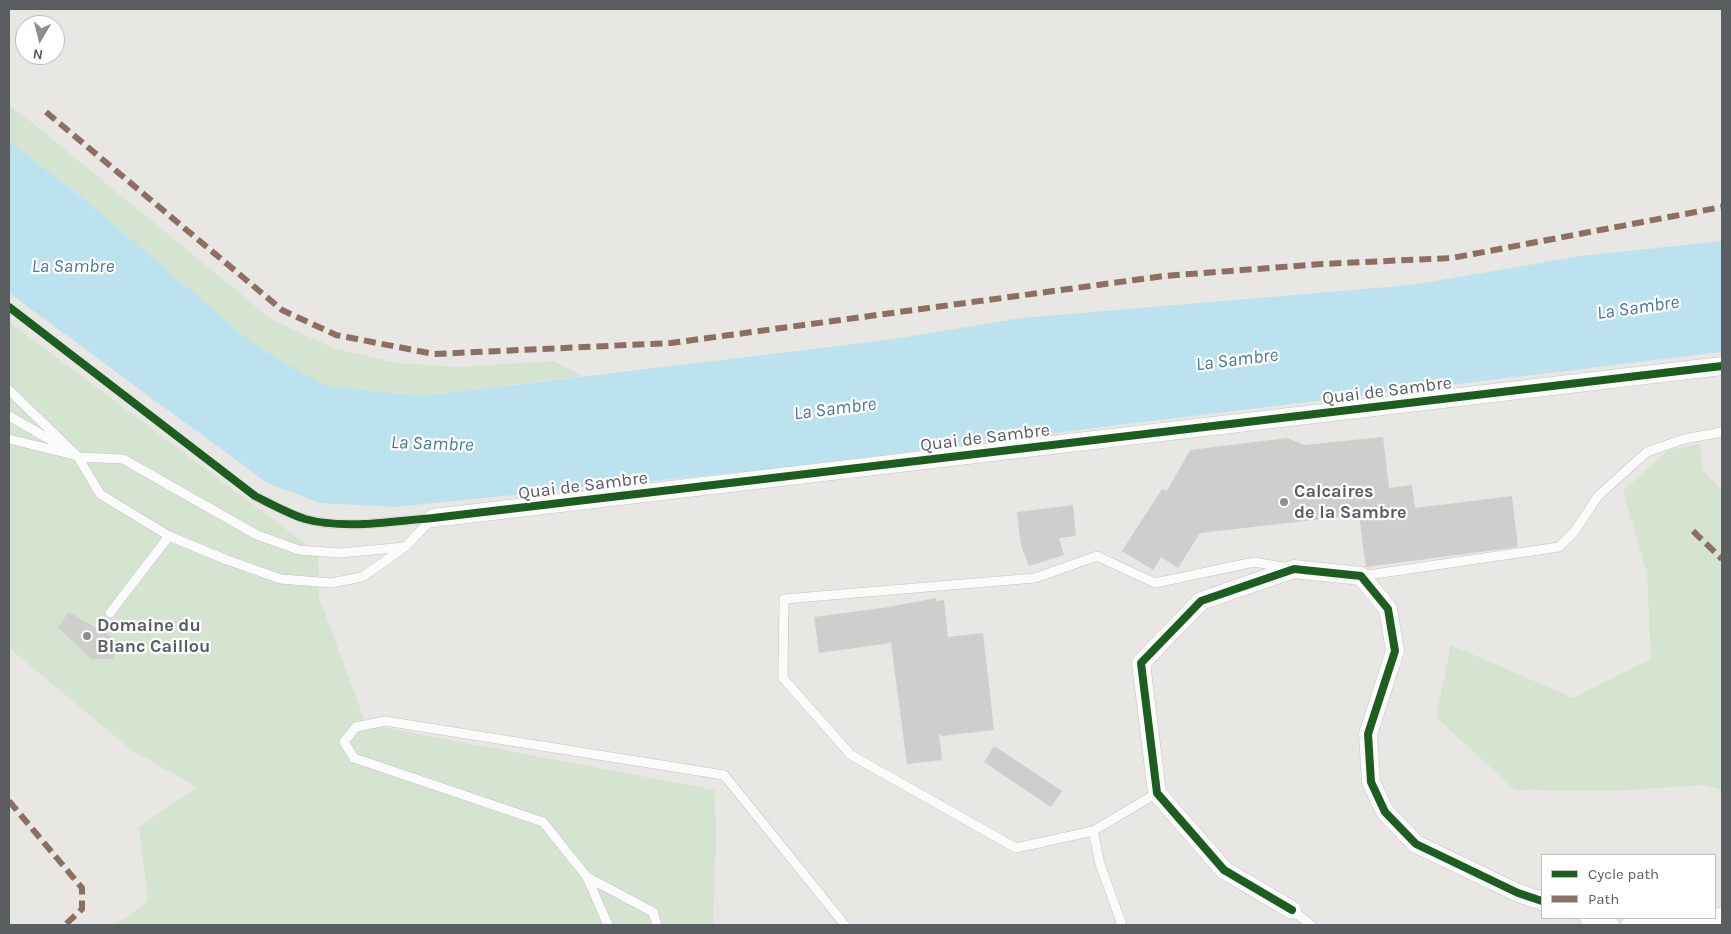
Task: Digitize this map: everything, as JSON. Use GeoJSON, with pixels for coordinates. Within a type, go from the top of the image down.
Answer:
{"type":"FeatureCollection","features":[{"type":"Feature","properties":{"kind":"street","name":"Quai de Sambre"},"geometry":{"type":"LineString","coordinates":[[433,518],[1722,366]]}},
{"type":"Feature","properties":{"kind":"street"},"geometry":{"type":"LineString","coordinates":[[1292,910],[1224,870],[1157,793],[1141,663],[1201,601],[1294,569],[1361,576],[1388,609],[1395,651],[1368,734],[1371,782],[1385,812],[1416,844],[1518,893],[1541,901]]}},
{"type":"Feature","properties":{"kind":"street"},"geometry":{"type":"LineString","coordinates":[[1592,919],[1610,925]]}},
{"type":"Feature","properties":{"kind":"street"},"geometry":{"type":"LineString","coordinates":[[1630,925],[1709,919]]}},
{"type":"Feature","properties":{"kind":"lane"},"geometry":{"type":"LineString","coordinates":[[9,390],[78,456],[100,494],[169,536],[281,579],[330,583],[362,577],[405,547],[433,518]]}},
{"type":"Feature","properties":{"kind":"lane"},"geometry":{"type":"LineString","coordinates":[[9,416],[78,456]]}},
{"type":"Feature","properties":{"kind":"lane"},"geometry":{"type":"LineString","coordinates":[[1361,576],[1559,547],[1575,531],[1598,496],[1647,452],[1684,439],[1722,432]]}},
{"type":"Feature","properties":{"kind":"lane"},"geometry":{"type":"LineString","coordinates":[[9,439],[78,456],[123,459],[257,535],[300,550],[340,553],[405,547]]}},
{"type":"Feature","properties":{"kind":"lane","name":"Quai de Sambre"},"geometry":{"type":"LineString","coordinates":[[255,496],[280,509],[306,519],[343,524],[433,518]]}},
{"type":"Feature","properties":{"kind":"lane"},"geometry":{"type":"LineString","coordinates":[[110,613],[169,536]]}},
{"type":"Feature","properties":{"kind":"lane"},"geometry":{"type":"LineString","coordinates":[[1157,793],[1093,831],[1016,848],[851,755],[783,678],[784,599],[1035,578],[1097,556],[1155,583],[1254,562],[1294,569]]}},
{"type":"Feature","properties":{"kind":"lane"},"geometry":{"type":"LineString","coordinates":[[608,925],[587,877],[542,822],[354,758],[344,742],[356,728],[384,720],[724,775],[845,925]]}},
{"type":"Feature","properties":{"kind":"lane"},"geometry":{"type":"LineString","coordinates":[[1093,831],[1100,864],[1122,925]]}},
{"type":"Feature","properties":{"kind":"lane"},"geometry":{"type":"LineString","coordinates":[[587,877],[653,912],[657,925]]}},
{"type":"Feature","properties":{"kind":"lane"},"geometry":{"type":"LineString","coordinates":[[1292,910],[1309,924]]}},
{"type":"Feature","properties":{"kind":"green space"},"geometry":{"type":"Polygon","coordinates":[[[9,105],[271,319],[333,348],[397,363],[458,367],[553,361],[583,376],[421,396],[326,386],[256,346],[83,198],[9,142],[9,105]]]}},
{"type":"Feature","properties":{"kind":"green space"},"geometry":{"type":"Polygon","coordinates":[[[9,322],[318,553],[319,597],[366,724],[715,790],[716,839],[713,925],[115,925],[148,901],[139,827],[197,787],[133,751],[9,648],[9,322]]]}},
{"type":"Feature","properties":{"kind":"green space"},"geometry":{"type":"Polygon","coordinates":[[[1700,444],[1703,470],[1722,491],[1722,790],[1705,785],[1612,791],[1515,790],[1436,717],[1451,645],[1573,698],[1651,659],[1647,574],[1623,491],[1668,450],[1700,444]]]}},
{"type":"Feature","properties":{"kind":"water","name":"La Sambre"},"geometry":{"type":"Polygon","coordinates":[[[9,142],[83,198],[256,346],[326,386],[421,396],[880,341],[1022,318],[1411,285],[1581,256],[1722,241],[1722,352],[1118,425],[793,467],[394,507],[320,503],[267,483],[9,293],[9,142]]]}},
{"type":"Feature","properties":{"kind":"building","name":"Calcaires de la Sambre"},"geometry":{"type":"Polygon","coordinates":[[[1383,437],[1389,488],[1412,485],[1415,508],[1512,496],[1518,547],[1366,567],[1359,515],[1200,533],[1178,568],[1161,557],[1153,570],[1122,551],[1162,489],[1167,491],[1190,450],[1287,438],[1304,445],[1383,437]]]}},
{"type":"Feature","properties":{"kind":"building"},"geometry":{"type":"Polygon","coordinates":[[[1073,505],[1076,536],[1059,538],[1064,555],[1029,566],[1021,545],[1017,512],[1073,505]]]}},
{"type":"Feature","properties":{"kind":"building"},"geometry":{"type":"Polygon","coordinates":[[[936,598],[936,601],[944,600],[948,637],[983,633],[994,730],[942,736],[939,733],[942,760],[907,764],[891,643],[819,653],[814,617],[889,607],[936,598]]]}},
{"type":"Feature","properties":{"kind":"building","name":"Domaine du Blanc Caillou"},"geometry":{"type":"Polygon","coordinates":[[[69,612],[123,644],[112,659],[91,659],[58,627],[69,612]]]}},
{"type":"Feature","properties":{"kind":"building"},"geometry":{"type":"Polygon","coordinates":[[[994,746],[1062,791],[1051,807],[984,762],[994,746]]]}},
{"type":"Feature","properties":{"kind":"marked path"},"geometry":{"type":"LineString","coordinates":[[46,112],[282,310],[336,335],[434,354],[671,343],[1164,276],[1322,264],[1452,258],[1722,207]]}},
{"type":"Feature","properties":{"kind":"marked path"},"geometry":{"type":"LineString","coordinates":[[1693,531],[1722,559]]}},
{"type":"Feature","properties":{"kind":"marked path"},"geometry":{"type":"LineString","coordinates":[[9,801],[82,888],[82,909],[65,925]]}},
{"type":"Feature","properties":{"kind":"cycle path"},"geometry":{"type":"LineString","coordinates":[[9,307],[255,496],[305,519],[336,524],[369,524],[433,518],[1722,366]]}},
{"type":"Feature","properties":{"kind":"cycle path"},"geometry":{"type":"LineString","coordinates":[[1292,910],[1224,870],[1157,793],[1141,663],[1201,601],[1294,569],[1361,576],[1388,609],[1395,651],[1368,734],[1371,782],[1385,812],[1416,844],[1518,893],[1541,901]]}},
{"type":"Feature","properties":{"kind":"place","name":"Calcaires de la Sambre"},"geometry":{"type":"Point","coordinates":[1284,502]}},
{"type":"Feature","properties":{"kind":"place","name":"Domaine du Blanc Caillou"},"geometry":{"type":"Point","coordinates":[87,636]}}]}
